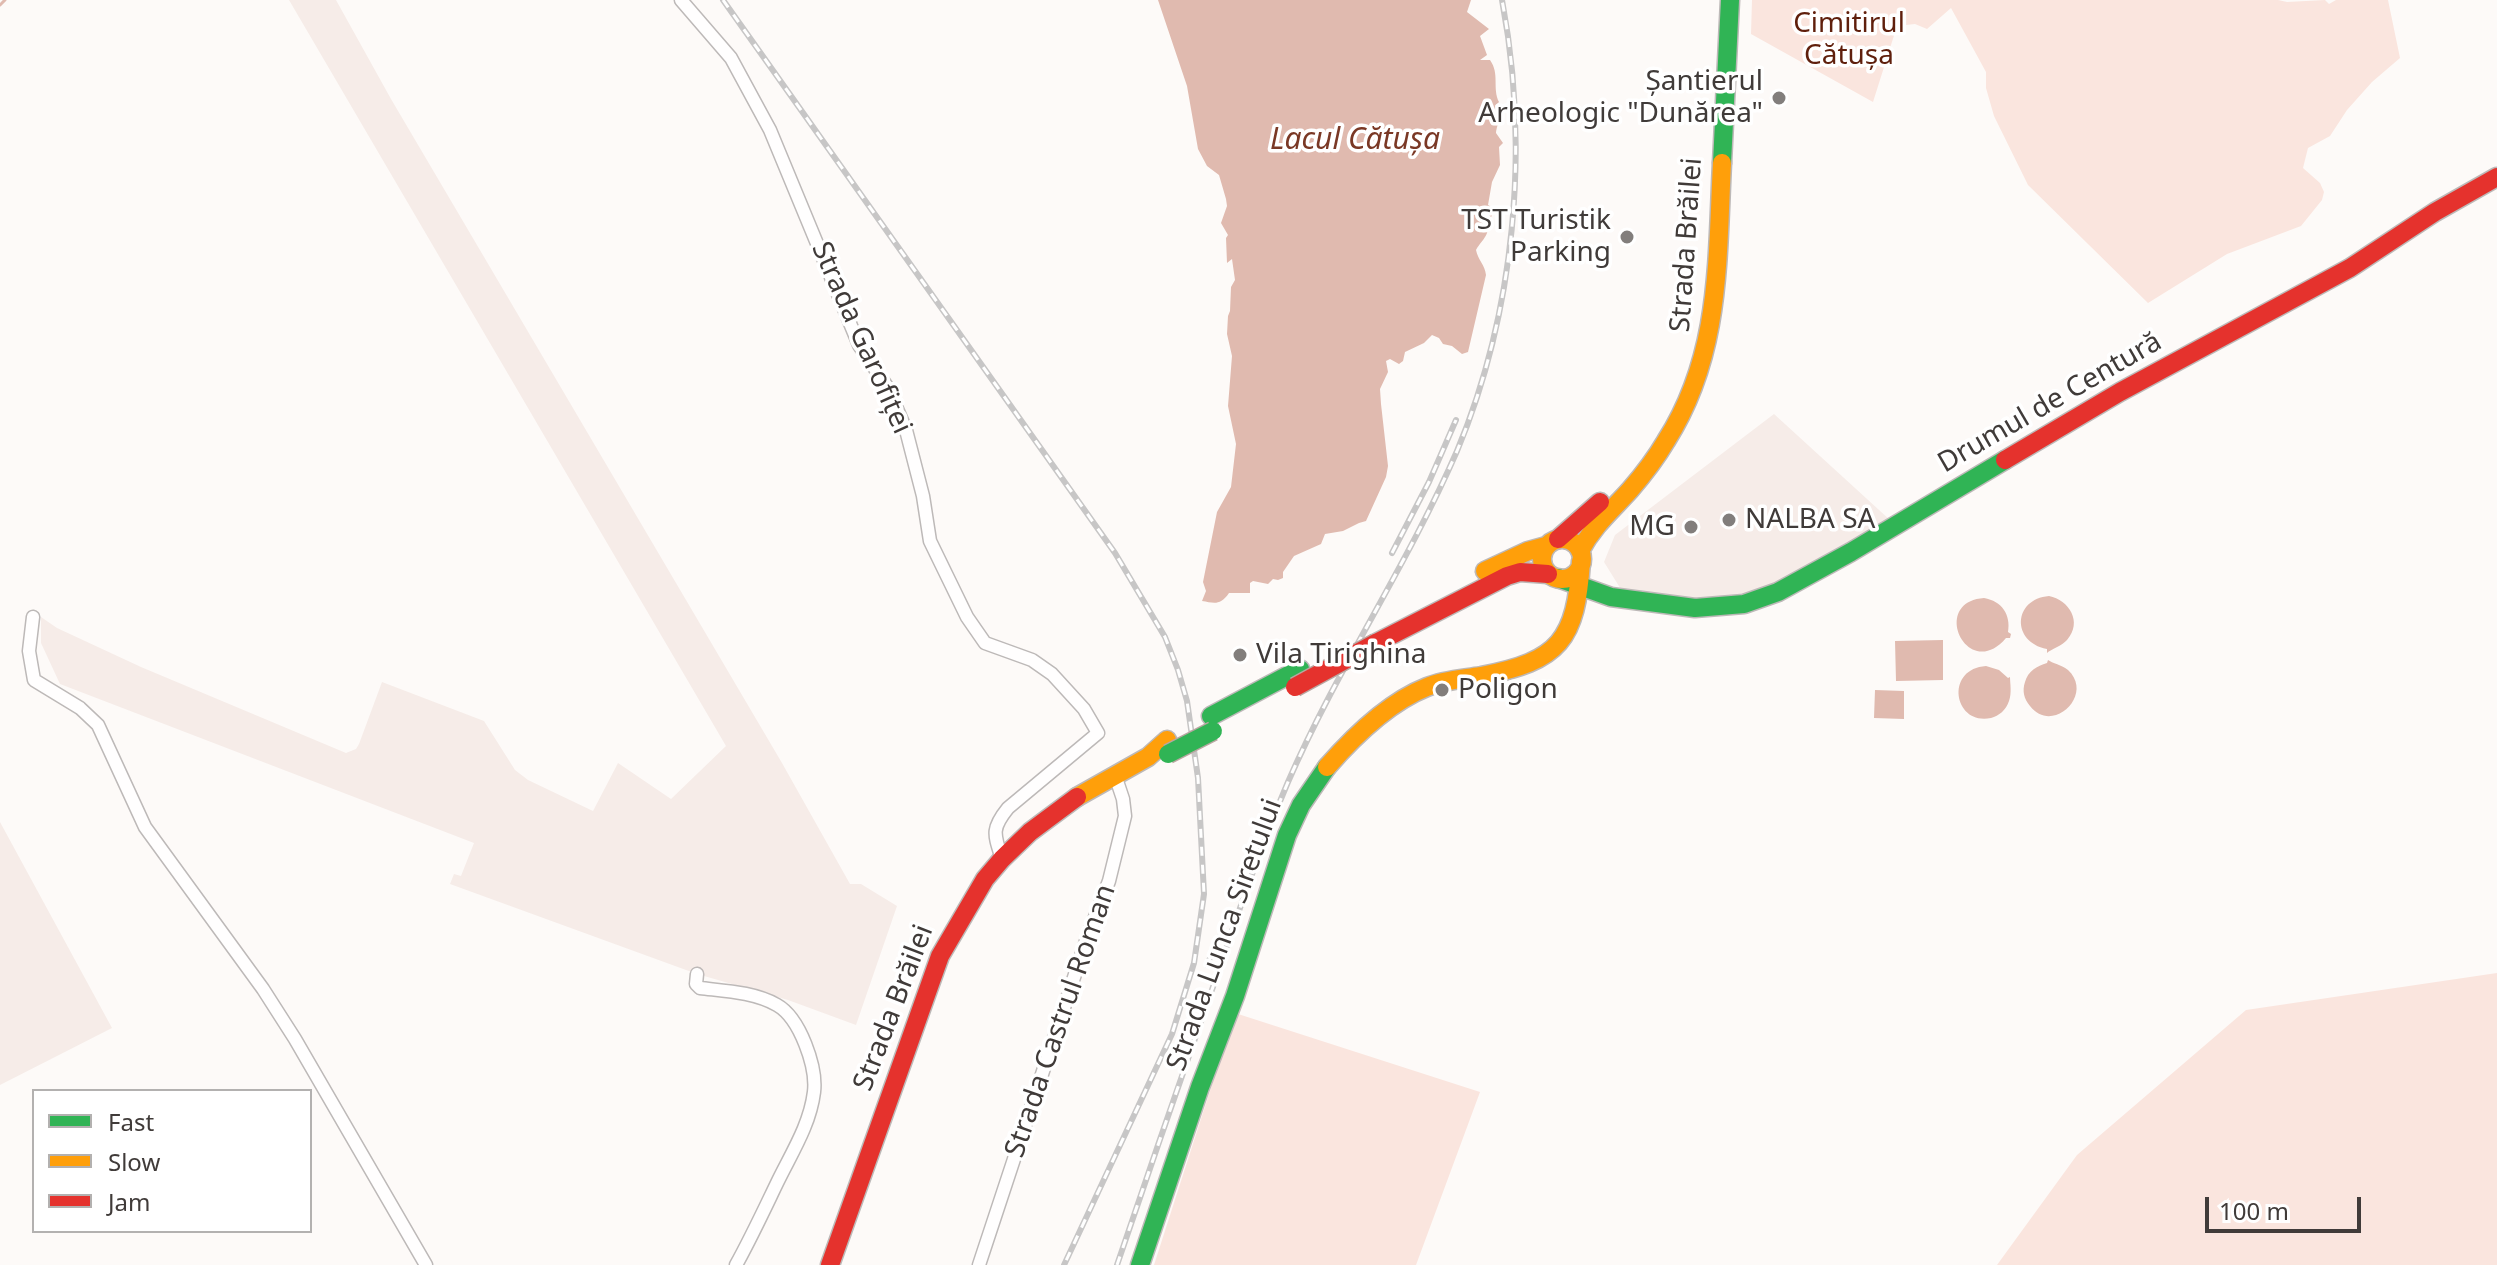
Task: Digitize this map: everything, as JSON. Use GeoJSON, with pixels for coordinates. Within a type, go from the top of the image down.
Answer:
{"type":"FeatureCollection","features":[{"type":"Feature","properties":{"kind":"main road","name":"Strada Brăilei"},"geometry":{"type":"LineString","coordinates":[[830,1265],[940,956],[985,879],[1002,859],[1053,814],[1085,791],[1377,635],[1514,557],[1552,542],[1621,482],[1643,456],[1669,413],[1693,357],[1701,323],[1717,0]]}},
{"type":"Feature","properties":{"kind":"main road","name":"Strada Brăilei"},"geometry":{"type":"LineString","coordinates":[[1581,556],[1593,526],[1652,463],[1685,408],[1704,361],[1713,325],[1716,292],[1730,0]]}},
{"type":"Feature","properties":{"kind":"main road","name":"Drumul de Centură"},"geometry":{"type":"LineString","coordinates":[[1553,576],[1611,597],[1679,607],[1711,608],[1744,604],[1778,592],[2096,406],[2350,268],[2435,212],[2497,177]]}},
{"type":"Feature","properties":{"kind":"main road"},"geometry":{"type":"LineString","coordinates":[[1570,630],[1569,611],[1553,576],[1542,563],[1543,551],[1552,542],[1574,543],[1595,580],[1611,597]]}},
{"type":"Feature","properties":{"kind":"main road"},"geometry":{"type":"LineString","coordinates":[[1553,576],[1571,576],[1580,567],[1581,556]]}},
{"type":"Feature","properties":{"kind":"main road"},"geometry":{"type":"LineString","coordinates":[[1570,630],[1581,588],[1581,556]]}},
{"type":"Feature","properties":{"kind":"main road","name":"Strada Brăilei"},"geometry":{"type":"LineString","coordinates":[[1377,635],[1507,576],[1520,572],[1553,576]]}},
{"type":"Feature","properties":{"kind":"main road","name":"Strada Lunca Siretului"},"geometry":{"type":"LineString","coordinates":[[1140,1265],[1201,1084],[1236,995],[1286,839],[1307,791],[1340,752],[1411,695],[1443,682],[1526,666],[1557,648],[1585,607],[1611,597]]}},
{"type":"Feature","properties":{"kind":"street","name":"Strada Garofiței"},"geometry":{"type":"LineString","coordinates":[[681,0],[731,58],[770,130],[859,345],[888,388],[906,430],[923,496],[930,541],[967,617],[985,643],[1032,660],[1052,674],[1084,709],[1098,733],[1008,808],[999,819],[994,832],[1002,859]]}},
{"type":"Feature","properties":{"kind":"street"},"geometry":{"type":"LineString","coordinates":[[33,617],[29,651],[34,680],[80,708],[98,725],[145,827],[263,989],[426,1265]]}},
{"type":"Feature","properties":{"kind":"street","name":"Strada Castrul Roman"},"geometry":{"type":"LineString","coordinates":[[979,1265],[1087,938],[1109,881],[1125,816],[1115,775]]}},
{"type":"Feature","properties":{"kind":"street"},"geometry":{"type":"LineString","coordinates":[[697,974],[695,979],[700,988],[756,997],[780,1007],[788,1014],[795,1021],[805,1046],[814,1089],[803,1132],[736,1265]]}},
{"type":"Feature","properties":{"kind":"shaded area"},"geometry":{"type":"Polygon","coordinates":[[[289,0],[336,0],[850,884],[861,884],[897,906],[856,1025],[788,1000],[697,974],[450,884],[454,874],[461,876],[474,843],[60,684],[41,643],[41,617],[57,628],[141,667],[346,753],[356,749],[359,744],[382,682],[484,721],[515,770],[528,780],[593,811],[618,763],[671,799],[726,746],[289,0]]]}},
{"type":"Feature","properties":{"kind":"shaded area"},"geometry":{"type":"Polygon","coordinates":[[[1774,414],[1890,520],[1773,586],[1732,599],[1672,600],[1622,591],[1604,562],[1615,535],[1774,414]]]}},
{"type":"Feature","properties":{"kind":"shaded area"},"geometry":{"type":"Polygon","coordinates":[[[0,822],[112,1028],[0,1085],[0,822]]]}},
{"type":"Feature","properties":{"kind":"green space","name":"Cimitirul Cătușa"},"geometry":{"type":"Polygon","coordinates":[[[1752,0],[2325,0],[2329,4],[2336,0],[2388,0],[2400,58],[2372,82],[2347,110],[2330,136],[2308,148],[2303,168],[2320,183],[2324,192],[2322,200],[2301,226],[2227,254],[2148,303],[2028,185],[1994,116],[1986,88],[1986,72],[1951,8],[1927,29],[1915,24],[1897,26],[1873,102],[1751,34],[1752,0]]]}},
{"type":"Feature","properties":{"kind":"green space"},"geometry":{"type":"Polygon","coordinates":[[[2497,973],[2497,1265],[1997,1265],[2077,1155],[2246,1010],[2497,973]]]}},
{"type":"Feature","properties":{"kind":"green space"},"geometry":{"type":"Polygon","coordinates":[[[1235,1013],[1480,1092],[1416,1265],[1154,1265],[1235,1013]]]}},
{"type":"Feature","properties":{"kind":"water","name":"Lacul Cătușa"},"geometry":{"type":"Polygon","coordinates":[[[1158,0],[1471,0],[1467,12],[1489,29],[1480,36],[1487,55],[1480,60],[1490,60],[1495,70],[1499,102],[1495,106],[1500,116],[1496,133],[1503,143],[1499,147],[1500,165],[1492,182],[1488,205],[1493,208],[1489,225],[1476,250],[1486,275],[1468,352],[1462,354],[1432,335],[1424,343],[1405,352],[1399,364],[1390,359],[1386,361],[1388,372],[1380,389],[1388,466],[1366,521],[1343,531],[1325,534],[1321,544],[1294,556],[1283,572],[1283,578],[1273,579],[1268,584],[1253,581],[1250,583],[1250,593],[1229,593],[1217,603],[1202,601],[1206,591],[1203,582],[1217,512],[1231,487],[1236,444],[1228,406],[1232,356],[1227,334],[1231,287],[1235,280],[1232,259],[1227,263],[1228,235],[1221,223],[1227,206],[1226,199],[1219,175],[1207,166],[1198,149],[1187,86],[1158,0]]]}},
{"type":"Feature","properties":{"kind":"water"},"geometry":{"type":"Polygon","coordinates":[[[2049,596],[2068,607],[2074,626],[2067,640],[2047,653],[2047,649],[2027,638],[2021,621],[2028,605],[2049,596]]]}},
{"type":"Feature","properties":{"kind":"water"},"geometry":{"type":"Polygon","coordinates":[[[1984,598],[1996,602],[2004,610],[2011,634],[2010,638],[1992,649],[1979,651],[1968,646],[1960,636],[1957,624],[1959,612],[1968,603],[1984,598]]]}},
{"type":"Feature","properties":{"kind":"water"},"geometry":{"type":"Polygon","coordinates":[[[1943,640],[1943,680],[1896,681],[1895,641],[1943,640]]]}},
{"type":"Feature","properties":{"kind":"water"},"geometry":{"type":"Polygon","coordinates":[[[2048,660],[2068,670],[2077,690],[2067,708],[2049,716],[2039,714],[2030,706],[2024,692],[2028,675],[2048,660]]]}},
{"type":"Feature","properties":{"kind":"water"},"geometry":{"type":"Polygon","coordinates":[[[1986,666],[2010,677],[2010,695],[2006,707],[1999,714],[1991,718],[1978,718],[1962,706],[1959,686],[1973,669],[1986,666]]]}},
{"type":"Feature","properties":{"kind":"water"},"geometry":{"type":"Polygon","coordinates":[[[1875,690],[1904,691],[1904,719],[1874,718],[1875,690]]]}},
{"type":"Feature","properties":{"kind":"waterway"},"geometry":{"type":"LineString","coordinates":[[0,5],[5,0]]}},
{"type":"Feature","properties":{"kind":"railway"},"geometry":{"type":"LineString","coordinates":[[723,0],[1115,553],[1165,637],[1187,701],[1198,778],[1204,894],[1194,963],[1172,1034],[1064,1265]]}},
{"type":"Feature","properties":{"kind":"railway"},"geometry":{"type":"LineString","coordinates":[[1117,1265],[1240,908],[1288,782],[1438,493],[1477,398],[1504,286],[1512,229],[1515,113],[1502,0]]}},
{"type":"Feature","properties":{"kind":"railway"},"geometry":{"type":"LineString","coordinates":[[1392,553],[1429,482],[1456,420]]}},
{"type":"Feature","properties":{"kind":"railway"},"geometry":{"type":"LineString","coordinates":[[1207,965],[1220,936]]}},
{"type":"Feature","properties":{"kind":"traffic: fast"},"geometry":{"type":"LineString","coordinates":[[1722,163],[1730,0]]}},
{"type":"Feature","properties":{"kind":"traffic: fast"},"geometry":{"type":"LineString","coordinates":[[1558,578],[1611,597],[1695,608],[1744,604],[1778,592],[1851,552],[2005,460]]}},
{"type":"Feature","properties":{"kind":"traffic: fast"},"geometry":{"type":"LineString","coordinates":[[1211,716],[1300,669]]}},
{"type":"Feature","properties":{"kind":"traffic: fast"},"geometry":{"type":"LineString","coordinates":[[1168,754],[1213,731]]}},
{"type":"Feature","properties":{"kind":"traffic: fast"},"geometry":{"type":"LineString","coordinates":[[1140,1265],[1200,1087],[1235,996],[1287,835],[1301,805],[1327,767]]}},
{"type":"Feature","properties":{"kind":"traffic: slow"},"geometry":{"type":"LineString","coordinates":[[1580,551],[1597,526],[1658,454],[1684,408],[1697,375],[1713,306],[1722,163]]}},
{"type":"Feature","properties":{"kind":"traffic: slow"},"geometry":{"type":"LineString","coordinates":[[1562,539],[1576,545],[1582,559],[1576,573],[1562,579],[1548,573],[1542,559],[1548,545],[1562,539]]}},
{"type":"Feature","properties":{"kind":"traffic: slow"},"geometry":{"type":"LineString","coordinates":[[1485,571],[1546,546]]}},
{"type":"Feature","properties":{"kind":"traffic: slow"},"geometry":{"type":"LineString","coordinates":[[1327,767],[1373,721],[1413,693],[1440,683],[1508,670],[1546,654],[1568,628],[1579,588],[1581,561]]}},
{"type":"Feature","properties":{"kind":"traffic: slow"},"geometry":{"type":"LineString","coordinates":[[1077,797],[1148,757],[1167,740]]}},
{"type":"Feature","properties":{"kind":"traffic: jam"},"geometry":{"type":"LineString","coordinates":[[2005,460],[2120,392],[2350,268],[2435,212],[2497,177]]}},
{"type":"Feature","properties":{"kind":"traffic: jam"},"geometry":{"type":"LineString","coordinates":[[1558,539],[1600,502]]}},
{"type":"Feature","properties":{"kind":"traffic: jam"},"geometry":{"type":"LineString","coordinates":[[1376,643],[1507,576],[1520,572],[1548,574]]}},
{"type":"Feature","properties":{"kind":"traffic: jam"},"geometry":{"type":"LineString","coordinates":[[1295,687],[1376,643]]}},
{"type":"Feature","properties":{"kind":"traffic: jam"},"geometry":{"type":"LineString","coordinates":[[830,1265],[940,956],[985,879],[1002,859],[1030,832],[1077,797]]}},
{"type":"Feature","properties":{"kind":"place","name":"Șantierul Arheologic \"Dunărea\""},"geometry":{"type":"Point","coordinates":[1779,98]}},
{"type":"Feature","properties":{"kind":"place","name":"TST Turistik Parking"},"geometry":{"type":"Point","coordinates":[1627,237]}},
{"type":"Feature","properties":{"kind":"place","name":"NALBA SA"},"geometry":{"type":"Point","coordinates":[1729,520]}},
{"type":"Feature","properties":{"kind":"place","name":"MG"},"geometry":{"type":"Point","coordinates":[1691,527]}},
{"type":"Feature","properties":{"kind":"place","name":"Vila Tirighina"},"geometry":{"type":"Point","coordinates":[1240,655]}},
{"type":"Feature","properties":{"kind":"place","name":"Poligon"},"geometry":{"type":"Point","coordinates":[1442,690]}}]}
